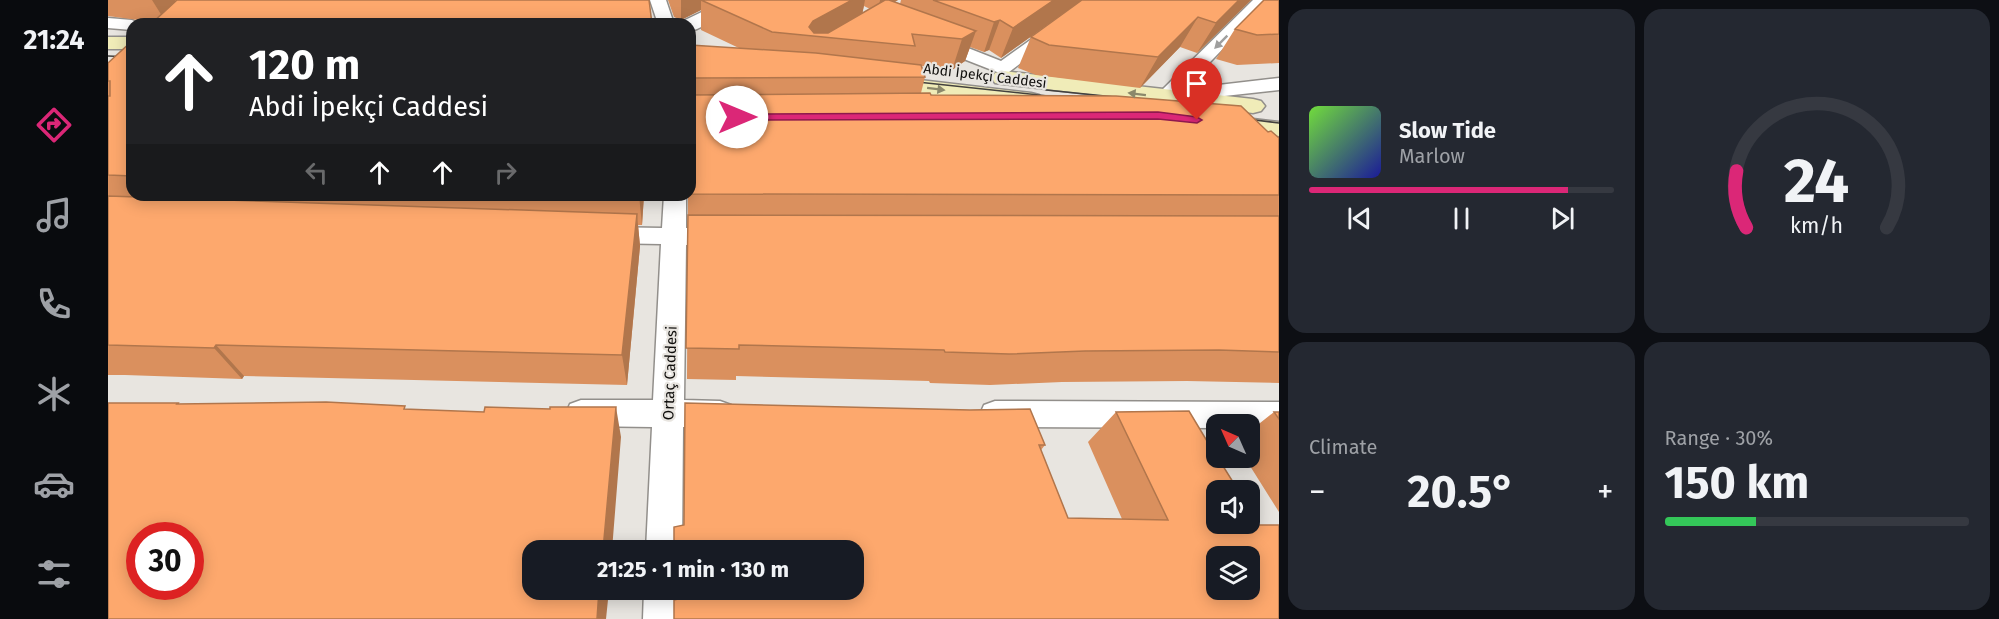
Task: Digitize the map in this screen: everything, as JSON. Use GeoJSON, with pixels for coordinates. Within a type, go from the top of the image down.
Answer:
{"type":"FeatureCollection","features":[{"type":"Feature","properties":{"kind":"main road"},"geometry":{"type":"LineString","coordinates":[[108,43],[126,43]]}},
{"type":"Feature","properties":{"kind":"main road","name":"Abdi İpekçi Caddesi"},"geometry":{"type":"LineString","coordinates":[[1279,108],[856,70],[1279,129]]}},
{"type":"Feature","properties":{"kind":"street"},"geometry":{"type":"LineString","coordinates":[[658,0],[664,18]]}},
{"type":"Feature","properties":{"kind":"street"},"geometry":{"type":"LineString","coordinates":[[696,22],[742,0]]}},
{"type":"Feature","properties":{"kind":"street"},"geometry":{"type":"LineString","coordinates":[[921,36],[1003,68],[1096,0]]}},
{"type":"Feature","properties":{"kind":"street"},"geometry":{"type":"LineString","coordinates":[[1166,97],[1262,0]]}},
{"type":"Feature","properties":{"kind":"street"},"geometry":{"type":"LineString","coordinates":[[108,22],[126,24]]}},
{"type":"Feature","properties":{"kind":"street"},"geometry":{"type":"LineString","coordinates":[[1166,97],[1279,84]]}},
{"type":"Feature","properties":{"kind":"street"},"geometry":{"type":"LineString","coordinates":[[1166,97],[1216,122],[1240,143]]}},
{"type":"Feature","properties":{"kind":"street"},"geometry":{"type":"LineString","coordinates":[[1006,116],[1041,116]]}},
{"type":"Feature","properties":{"kind":"street","name":"Ortaç Caddesi"},"geometry":{"type":"LineString","coordinates":[[664,540],[675,201]]}},
{"type":"Feature","properties":{"kind":"street"},"geometry":{"type":"LineString","coordinates":[[579,234],[743,237]]}},
{"type":"Feature","properties":{"kind":"street"},"geometry":{"type":"LineString","coordinates":[[549,413],[752,414]]}},
{"type":"Feature","properties":{"kind":"street"},"geometry":{"type":"LineString","coordinates":[[968,414],[1279,415]]}},
{"type":"Feature","properties":{"kind":"street"},"geometry":{"type":"LineString","coordinates":[[662,619],[663,600]]}},
{"type":"Feature","properties":{"kind":"building"},"geometry":{"type":"Polygon","coordinates":[[[177,0],[649,0],[651,18],[158,18],[177,0]]]}},
{"type":"Feature","properties":{"kind":"building"},"geometry":{"type":"Polygon","coordinates":[[[701,0],[852,0],[813,21],[809,27],[814,33],[828,33],[885,0],[889,0],[976,31],[962,39],[912,34],[915,46],[772,32],[701,0]]]}},
{"type":"Feature","properties":{"kind":"building"},"geometry":{"type":"Polygon","coordinates":[[[933,0],[1054,0],[1013,28],[1000,20],[994,22],[933,0]]]}},
{"type":"Feature","properties":{"kind":"building"},"geometry":{"type":"Polygon","coordinates":[[[1082,0],[1239,0],[1216,23],[1198,17],[1158,57],[1049,45],[1031,37],[1082,0]]]}},
{"type":"Feature","properties":{"kind":"building"},"geometry":{"type":"Polygon","coordinates":[[[1264,0],[1279,0],[1279,34],[1257,35],[1235,29],[1264,0]]]}},
{"type":"Feature","properties":{"kind":"building"},"geometry":{"type":"Polygon","coordinates":[[[696,45],[816,53],[921,65],[925,77],[696,78],[696,45]]]}},
{"type":"Feature","properties":{"kind":"building"},"geometry":{"type":"Polygon","coordinates":[[[126,46],[126,176],[108,175],[110,81],[108,81],[108,63],[126,46]]]}},
{"type":"Feature","properties":{"kind":"building"},"geometry":{"type":"Polygon","coordinates":[[[930,93],[931,95],[1116,96],[1241,106],[1268,132],[1271,131],[1279,138],[1279,195],[696,194],[696,95],[930,93]]]}},
{"type":"Feature","properties":{"kind":"building"},"geometry":{"type":"Polygon","coordinates":[[[108,196],[126,197],[126,201],[255,201],[637,214],[622,355],[216,345],[214,348],[108,345],[108,196]]]}},
{"type":"Feature","properties":{"kind":"building"},"geometry":{"type":"Polygon","coordinates":[[[688,215],[1279,216],[1279,352],[1219,350],[1009,354],[945,352],[944,350],[739,345],[739,349],[686,348],[688,215]]]}},
{"type":"Feature","properties":{"kind":"building"},"geometry":{"type":"Polygon","coordinates":[[[326,402],[405,406],[404,409],[484,412],[485,407],[550,409],[550,407],[616,407],[604,540],[522,540],[522,600],[598,600],[597,619],[108,619],[108,403],[326,402]]]}},
{"type":"Feature","properties":{"kind":"building"},"geometry":{"type":"Polygon","coordinates":[[[685,403],[970,410],[1030,409],[1045,445],[1039,445],[1068,518],[1168,520],[1116,412],[1189,411],[1206,439],[1206,468],[1224,468],[1232,480],[1206,480],[1206,534],[1260,534],[1260,525],[1279,525],[1279,619],[674,619],[674,600],[864,600],[864,540],[674,540],[674,527],[684,525],[685,403]]]}},
{"type":"Feature","properties":{"kind":"tram line"},"geometry":{"type":"LineString","coordinates":[[108,56],[126,57]]}},
{"type":"Feature","properties":{"kind":"tram line"},"geometry":{"type":"LineString","coordinates":[[908,81],[1057,97]]}},
{"type":"Feature","properties":{"kind":"tram line"},"geometry":{"type":"LineString","coordinates":[[1046,90],[1115,97]]}},
{"type":"Feature","properties":{"kind":"tram line"},"geometry":{"type":"LineString","coordinates":[[1239,118],[1279,123]]}},
{"type":"Feature","properties":{"kind":"route"},"geometry":{"type":"LineString","coordinates":[[737,117],[1158,116],[1197,120]]}}]}
